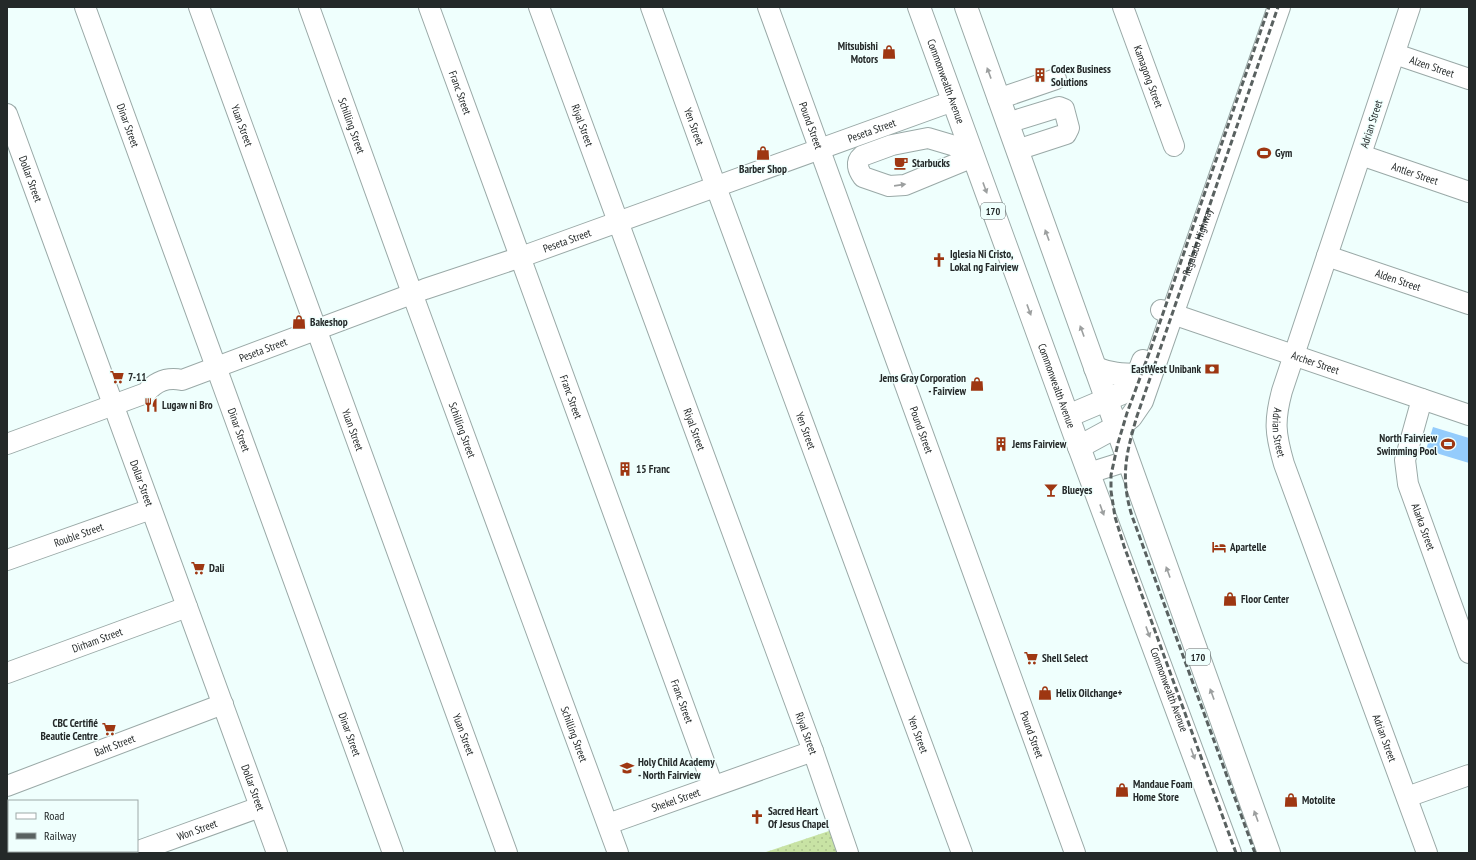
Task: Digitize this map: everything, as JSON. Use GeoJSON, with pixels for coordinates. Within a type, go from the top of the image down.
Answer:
{"type":"FeatureCollection","features":[{"type":"Feature","properties":{"kind":"main road","name":"Commonwealth Avenue"},"geometry":{"type":"LineString","coordinates":[[919,7],[1079,447],[1230,853]]}},
{"type":"Feature","properties":{"kind":"main road","name":"170"},"geometry":{"type":"LineString","coordinates":[[966,7],[1107,400],[1127,461],[1269,853]]}},
{"type":"Feature","properties":{"kind":"main road","name":"Regalado Highway"},"geometry":{"type":"LineString","coordinates":[[1079,447],[1131,417],[1142,401],[1167,312],[1265,7]]}},
{"type":"Feature","properties":{"kind":"main road","name":"Regalado Highway"},"geometry":{"type":"LineString","coordinates":[[1068,416],[1127,391],[1135,382],[1167,312],[1279,7]]}},
{"type":"Feature","properties":{"kind":"main road"},"geometry":{"type":"LineString","coordinates":[[1095,368],[1121,375],[1138,375]]}},
{"type":"Feature","properties":{"kind":"main road"},"geometry":{"type":"LineString","coordinates":[[1127,461],[1142,401]]}},
{"type":"Feature","properties":{"kind":"street","name":"Dinar Street"},"geometry":{"type":"LineString","coordinates":[[85,7],[393,853]]}},
{"type":"Feature","properties":{"kind":"street","name":"Yuan Street"},"geometry":{"type":"LineString","coordinates":[[198,7],[507,853]]}},
{"type":"Feature","properties":{"kind":"street","name":"Schilling Street"},"geometry":{"type":"LineString","coordinates":[[310,7],[412,293],[618,853]]}},
{"type":"Feature","properties":{"kind":"street","name":"Franc Street"},"geometry":{"type":"LineString","coordinates":[[429,7],[713,786]]}},
{"type":"Feature","properties":{"kind":"street","name":"Riyal Street"},"geometry":{"type":"LineString","coordinates":[[539,7],[813,751],[848,853]]}},
{"type":"Feature","properties":{"kind":"street","name":"Yen Street"},"geometry":{"type":"LineString","coordinates":[[651,7],[962,853]]}},
{"type":"Feature","properties":{"kind":"street","name":"Pound Street"},"geometry":{"type":"LineString","coordinates":[[768,7],[1075,853]]}},
{"type":"Feature","properties":{"kind":"street","name":"Kamagong Street"},"geometry":{"type":"LineString","coordinates":[[1123,7],[1174,146]]}},
{"type":"Feature","properties":{"kind":"street","name":"Adrian Street"},"geometry":{"type":"LineString","coordinates":[[1410,7],[1294,355],[1278,406],[1276,423],[1278,442],[1284,464],[1427,853]]}},
{"type":"Feature","properties":{"kind":"street","name":"Alzen Street"},"geometry":{"type":"LineString","coordinates":[[1395,54],[1469,79]]}},
{"type":"Feature","properties":{"kind":"street"},"geometry":{"type":"LineString","coordinates":[[998,99],[1056,79]]}},
{"type":"Feature","properties":{"kind":"street","name":"Peseta Street"},"geometry":{"type":"LineString","coordinates":[[7,444],[146,393],[153,385],[172,378],[182,380],[412,293],[520,257],[953,101]]}},
{"type":"Feature","properties":{"kind":"street"},"geometry":{"type":"LineString","coordinates":[[1007,123],[1059,107],[1064,109],[1070,128],[1066,134],[1017,150]]}},
{"type":"Feature","properties":{"kind":"street","name":"Dollar Street"},"geometry":{"type":"LineString","coordinates":[[7,114],[277,853]]}},
{"type":"Feature","properties":{"kind":"street"},"geometry":{"type":"LineString","coordinates":[[928,138],[956,146],[973,155],[905,185],[890,186],[863,177],[857,165],[862,156],[892,145],[928,138]]}},
{"type":"Feature","properties":{"kind":"street","name":"Antler Street"},"geometry":{"type":"LineString","coordinates":[[1361,155],[1469,192]]}},
{"type":"Feature","properties":{"kind":"street","name":"Alden Street"},"geometry":{"type":"LineString","coordinates":[[1327,256],[1469,304]]}},
{"type":"Feature","properties":{"kind":"street","name":"Archer Street"},"geometry":{"type":"LineString","coordinates":[[1167,312],[1469,415]]}},
{"type":"Feature","properties":{"kind":"street","name":"Alarka Street"},"geometry":{"type":"LineString","coordinates":[[1422,399],[1405,460],[1408,484],[1469,653]]}},
{"type":"Feature","properties":{"kind":"street"},"geometry":{"type":"LineString","coordinates":[[1089,473],[1127,461]]}},
{"type":"Feature","properties":{"kind":"street","name":"Rouble Street"},"geometry":{"type":"LineString","coordinates":[[7,560],[151,509]]}},
{"type":"Feature","properties":{"kind":"street","name":"Dirham Street"},"geometry":{"type":"LineString","coordinates":[[7,674],[187,607]]}},
{"type":"Feature","properties":{"kind":"street","name":"Baht Street"},"geometry":{"type":"LineString","coordinates":[[7,786],[223,704]]}},
{"type":"Feature","properties":{"kind":"street","name":"Shekel Street"},"geometry":{"type":"LineString","coordinates":[[608,824],[813,751]]}},
{"type":"Feature","properties":{"kind":"street"},"geometry":{"type":"LineString","coordinates":[[1407,797],[1469,775]]}},
{"type":"Feature","properties":{"kind":"street","name":"Won Street"},"geometry":{"type":"LineString","coordinates":[[138,851],[260,807]]}},
{"type":"Feature","properties":{"kind":"green space"},"geometry":{"type":"Polygon","coordinates":[[[832,830],[840,853],[763,853],[832,830]]]}},
{"type":"Feature","properties":{"kind":"water","name":"North Fairview Swimming Pool"},"geometry":{"type":"Polygon","coordinates":[[[1433,427],[1469,438],[1469,463],[1426,450],[1433,427]]]}},
{"type":"Feature","properties":{"kind":"railway"},"geometry":{"type":"LineString","coordinates":[[1236,853],[1124,546],[1115,517],[1111,491],[1111,475],[1118,443],[1127,413],[1269,7]]}},
{"type":"Feature","properties":{"kind":"railway"},"geometry":{"type":"LineString","coordinates":[[1255,853],[1132,516],[1128,502],[1125,477],[1127,454],[1137,416],[1278,7]]}},
{"type":"Feature","properties":{"kind":"place","name":"Mitsubishi Motors"},"geometry":{"type":"Point","coordinates":[889,52]}},
{"type":"Feature","properties":{"kind":"place","name":"Codex Business Solutions"},"geometry":{"type":"Point","coordinates":[1040,75]}},
{"type":"Feature","properties":{"kind":"place","name":"Barber Shop"},"geometry":{"type":"Point","coordinates":[763,153]}},
{"type":"Feature","properties":{"kind":"place","name":"Gym"},"geometry":{"type":"Point","coordinates":[1264,153]}},
{"type":"Feature","properties":{"kind":"place","name":"Starbucks"},"geometry":{"type":"Point","coordinates":[901,163]}},
{"type":"Feature","properties":{"kind":"place","name":"Iglesia Ni Cristo, Lokal ng Fairview"},"geometry":{"type":"Point","coordinates":[939,260]}},
{"type":"Feature","properties":{"kind":"place","name":"Bakeshop"},"geometry":{"type":"Point","coordinates":[299,322]}},
{"type":"Feature","properties":{"kind":"place","name":"EastWest Unibank"},"geometry":{"type":"Point","coordinates":[1212,369]}},
{"type":"Feature","properties":{"kind":"place","name":"7-11"},"geometry":{"type":"Point","coordinates":[117,377]}},
{"type":"Feature","properties":{"kind":"place","name":"Jems Gray Corporation - Fairview"},"geometry":{"type":"Point","coordinates":[977,384]}},
{"type":"Feature","properties":{"kind":"place","name":"Lugaw ni Bro"},"geometry":{"type":"Point","coordinates":[151,405]}},
{"type":"Feature","properties":{"kind":"place","name":"Jems Fairview"},"geometry":{"type":"Point","coordinates":[1001,444]}},
{"type":"Feature","properties":{"kind":"place","name":"North Fairview Swimming Pool"},"geometry":{"type":"Point","coordinates":[1448,444]}},
{"type":"Feature","properties":{"kind":"place","name":"15 Franc"},"geometry":{"type":"Point","coordinates":[625,469]}},
{"type":"Feature","properties":{"kind":"place","name":"Blueyes"},"geometry":{"type":"Point","coordinates":[1051,490]}},
{"type":"Feature","properties":{"kind":"place","name":"Apartelle"},"geometry":{"type":"Point","coordinates":[1219,547]}},
{"type":"Feature","properties":{"kind":"place","name":"Dali"},"geometry":{"type":"Point","coordinates":[198,568]}},
{"type":"Feature","properties":{"kind":"place","name":"Floor Center"},"geometry":{"type":"Point","coordinates":[1230,599]}},
{"type":"Feature","properties":{"kind":"place","name":"Shell Select"},"geometry":{"type":"Point","coordinates":[1031,658]}},
{"type":"Feature","properties":{"kind":"place","name":"Helix Oilchange+"},"geometry":{"type":"Point","coordinates":[1045,693]}},
{"type":"Feature","properties":{"kind":"place","name":"CBC Certifié Beautie Centre"},"geometry":{"type":"Point","coordinates":[109,729]}},
{"type":"Feature","properties":{"kind":"place","name":"Holy Child Academy - North Fairview"},"geometry":{"type":"Point","coordinates":[627,768]}},
{"type":"Feature","properties":{"kind":"place","name":"Mandaue Foam Home Store"},"geometry":{"type":"Point","coordinates":[1122,790]}},
{"type":"Feature","properties":{"kind":"place","name":"Motolite"},"geometry":{"type":"Point","coordinates":[1291,800]}},
{"type":"Feature","properties":{"kind":"place","name":"Sacred Heart Of Jesus Chapel"},"geometry":{"type":"Point","coordinates":[757,817]}}]}
